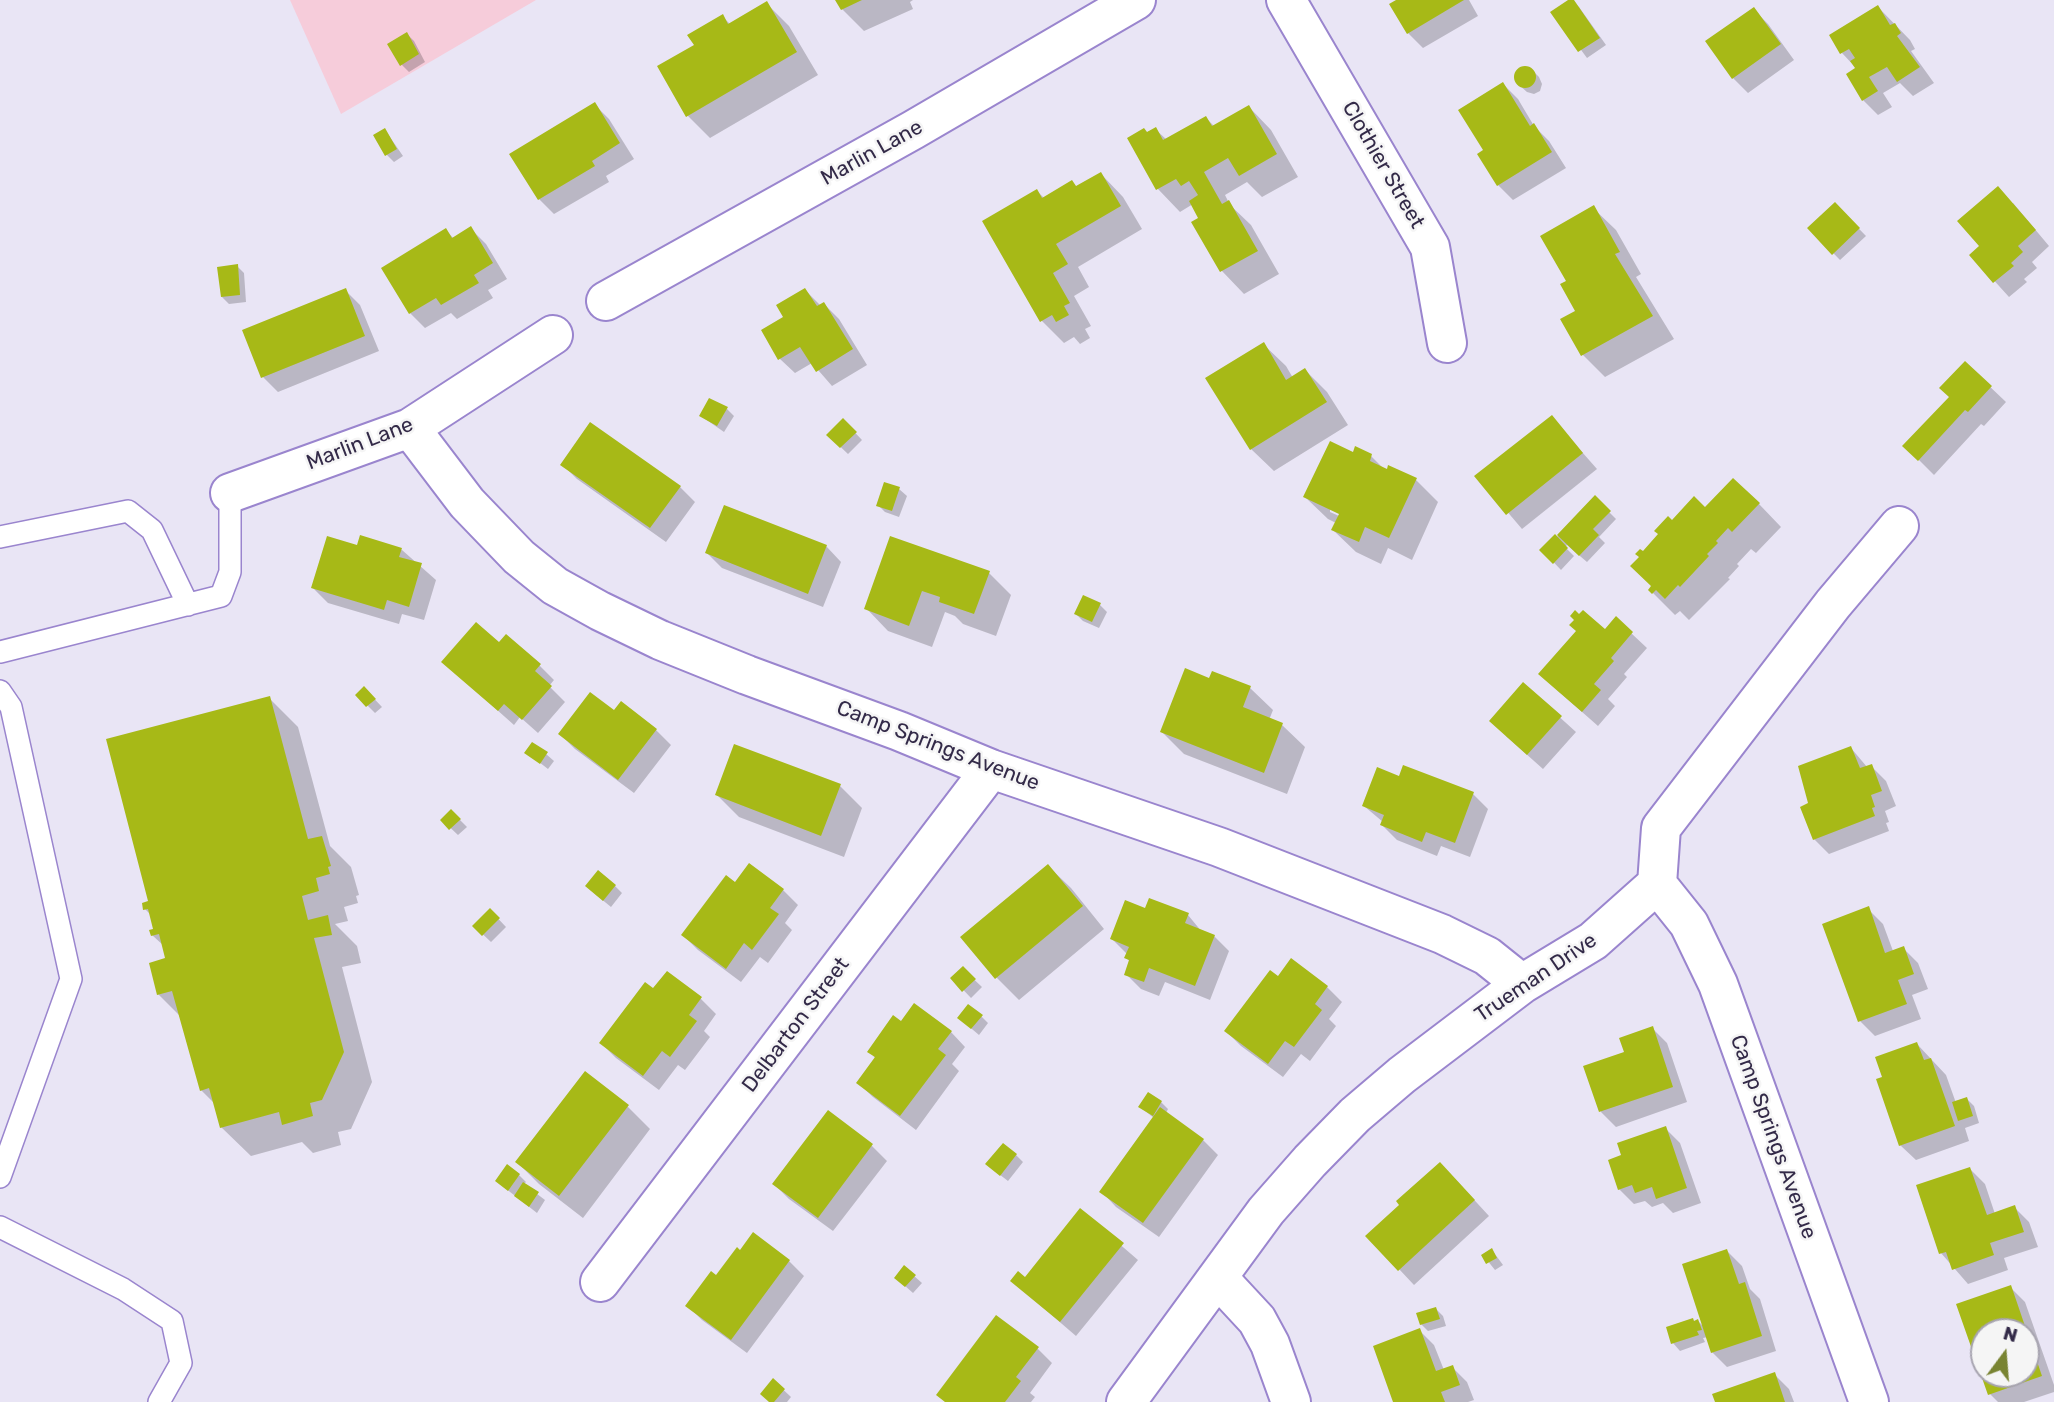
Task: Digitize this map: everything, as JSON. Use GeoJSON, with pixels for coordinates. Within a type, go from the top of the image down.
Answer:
{"type":"FeatureCollection","features":[{"type":"Feature","properties":{"kind":"street","name":"Marlin Lane"},"geometry":{"type":"LineString","coordinates":[[606,300],[913,130],[1136,0]]}},
{"type":"Feature","properties":{"kind":"street","name":"Clothier Street"},"geometry":{"type":"LineString","coordinates":[[1286,0],[1430,247],[1447,343]]}},
{"type":"Feature","properties":{"kind":"street","name":"Marlin Lane"},"geometry":{"type":"LineString","coordinates":[[230,493],[410,428],[553,335]]}},
{"type":"Feature","properties":{"kind":"street","name":"Camp Springs Avenue"},"geometry":{"type":"LineString","coordinates":[[410,428],[475,512],[519,557],[555,586],[600,611],[660,640],[991,768],[1219,847],[1442,934],[1487,956],[1521,984]]}},
{"type":"Feature","properties":{"kind":"street"},"geometry":{"type":"LineString","coordinates":[[1657,884],[1661,828],[1833,604],[1899,526]]}},
{"type":"Feature","properties":{"kind":"street","name":"Delbarton Street"},"geometry":{"type":"LineString","coordinates":[[600,1282],[991,768]]}},
{"type":"Feature","properties":{"kind":"street","name":"Camp Springs Avenue"},"geometry":{"type":"LineString","coordinates":[[1657,884],[1689,923],[1718,984],[1869,1402]]}},
{"type":"Feature","properties":{"kind":"street","name":"Trueman Drive"},"geometry":{"type":"LineString","coordinates":[[1126,1402],[1266,1211],[1355,1115],[1521,984],[1593,941],[1657,884]]}},
{"type":"Feature","properties":{"kind":"street"},"geometry":{"type":"LineString","coordinates":[[1218,1278],[1257,1320],[1270,1344],[1291,1402]]}},
{"type":"Feature","properties":{"kind":"lane"},"geometry":{"type":"LineString","coordinates":[[0,652],[221,596],[230,572],[230,493]]}},
{"type":"Feature","properties":{"kind":"lane"},"geometry":{"type":"LineString","coordinates":[[0,537],[128,511],[152,530],[188,605]]}},
{"type":"Feature","properties":{"kind":"lane"},"geometry":{"type":"LineString","coordinates":[[0,691],[11,707],[71,979],[0,1177]]}},
{"type":"Feature","properties":{"kind":"lane"},"geometry":{"type":"LineString","coordinates":[[0,1227],[122,1289],[172,1321],[181,1363],[159,1402]]}},
{"type":"Feature","properties":{"kind":"shaded area"},"geometry":{"type":"Polygon","coordinates":[[[290,0],[536,0],[341,114],[290,0]]]}},
{"type":"Feature","properties":{"kind":"building"},"geometry":{"type":"Polygon","coordinates":[[[835,0],[862,0],[841,10],[835,0]]]}},
{"type":"Feature","properties":{"kind":"building"},"geometry":{"type":"Polygon","coordinates":[[[1396,0],[1464,0],[1407,34],[1389,4],[1396,0]]]}},
{"type":"Feature","properties":{"kind":"building"},"geometry":{"type":"Polygon","coordinates":[[[1568,0],[1574,0],[1600,38],[1578,52],[1550,12],[1568,0]]]}},
{"type":"Feature","properties":{"kind":"building"},"geometry":{"type":"Polygon","coordinates":[[[767,1],[797,52],[686,117],[657,66],[694,45],[687,35],[723,14],[728,24],[767,1]]]}},
{"type":"Feature","properties":{"kind":"building"},"geometry":{"type":"Polygon","coordinates":[[[1878,5],[1890,25],[1895,23],[1901,33],[1897,36],[1920,67],[1897,82],[1887,67],[1869,77],[1878,91],[1862,101],[1846,74],[1855,68],[1850,61],[1855,58],[1849,49],[1840,54],[1829,35],[1878,5]]]}},
{"type":"Feature","properties":{"kind":"building"},"geometry":{"type":"Polygon","coordinates":[[[1754,7],[1781,44],[1732,79],[1705,41],[1754,7]]]}},
{"type":"Feature","properties":{"kind":"building"},"geometry":{"type":"Polygon","coordinates":[[[407,32],[419,54],[400,66],[387,44],[407,32]]]}},
{"type":"Feature","properties":{"kind":"building"},"geometry":{"type":"Polygon","coordinates":[[[1525,66],[1533,69],[1536,77],[1533,85],[1525,88],[1517,85],[1514,77],[1517,69],[1525,66]]]}},
{"type":"Feature","properties":{"kind":"building"},"geometry":{"type":"Polygon","coordinates":[[[1503,82],[1530,126],[1534,123],[1552,152],[1497,186],[1477,154],[1483,150],[1458,110],[1503,82]]]}},
{"type":"Feature","properties":{"kind":"building"},"geometry":{"type":"Polygon","coordinates":[[[595,102],[620,143],[592,161],[595,166],[538,200],[509,154],[595,102]]]}},
{"type":"Feature","properties":{"kind":"building"},"geometry":{"type":"Polygon","coordinates":[[[1249,105],[1277,154],[1239,176],[1228,158],[1204,172],[1222,204],[1229,200],[1258,251],[1220,272],[1191,222],[1198,218],[1189,201],[1198,195],[1189,181],[1181,186],[1176,179],[1156,190],[1127,138],[1144,128],[1147,132],[1156,127],[1163,140],[1206,116],[1212,126],[1249,105]]]}},
{"type":"Feature","properties":{"kind":"building"},"geometry":{"type":"Polygon","coordinates":[[[385,128],[397,149],[385,156],[373,135],[385,128]]]}},
{"type":"Feature","properties":{"kind":"building"},"geometry":{"type":"Polygon","coordinates":[[[1101,172],[1121,206],[1056,244],[1068,264],[1053,273],[1070,303],[1064,306],[1069,315],[1056,322],[1052,315],[1040,322],[982,221],[1037,189],[1042,198],[1072,180],[1076,186],[1101,172]]]}},
{"type":"Feature","properties":{"kind":"building"},"geometry":{"type":"Polygon","coordinates":[[[1998,186],[2036,230],[2018,246],[2023,252],[2011,263],[2014,266],[1993,283],[1969,255],[1979,246],[1957,221],[1998,186]]]}},
{"type":"Feature","properties":{"kind":"building"},"geometry":{"type":"Polygon","coordinates":[[[1835,202],[1860,228],[1832,255],[1807,228],[1835,202]]]}},
{"type":"Feature","properties":{"kind":"building"},"geometry":{"type":"Polygon","coordinates":[[[1594,205],[1620,252],[1615,254],[1653,316],[1581,356],[1560,319],[1575,311],[1560,284],[1566,281],[1540,236],[1594,205]]]}},
{"type":"Feature","properties":{"kind":"building"},"geometry":{"type":"Polygon","coordinates":[[[471,226],[493,263],[474,275],[479,283],[441,305],[436,298],[409,314],[381,268],[446,228],[452,238],[471,226]]]}},
{"type":"Feature","properties":{"kind":"building"},"geometry":{"type":"Polygon","coordinates":[[[238,264],[240,295],[221,297],[217,267],[238,264]]]}},
{"type":"Feature","properties":{"kind":"building"},"geometry":{"type":"Polygon","coordinates":[[[346,288],[365,336],[261,378],[242,330],[346,288]]]}},
{"type":"Feature","properties":{"kind":"building"},"geometry":{"type":"Polygon","coordinates":[[[805,288],[817,306],[824,302],[853,349],[816,372],[800,347],[778,360],[761,330],[783,317],[776,305],[805,288]]]}},
{"type":"Feature","properties":{"kind":"building"},"geometry":{"type":"Polygon","coordinates":[[[1264,342],[1286,380],[1305,368],[1327,402],[1250,450],[1205,378],[1264,342]]]}},
{"type":"Feature","properties":{"kind":"building"},"geometry":{"type":"Polygon","coordinates":[[[1965,361],[1992,386],[1968,412],[1965,410],[1918,461],[1902,446],[1949,397],[1939,388],[1965,361]]]}},
{"type":"Feature","properties":{"kind":"building"},"geometry":{"type":"Polygon","coordinates":[[[709,398],[728,407],[717,426],[699,416],[709,398]]]}},
{"type":"Feature","properties":{"kind":"building"},"geometry":{"type":"Polygon","coordinates":[[[1552,415],[1583,453],[1506,515],[1474,476],[1552,415]]]}},
{"type":"Feature","properties":{"kind":"building"},"geometry":{"type":"Polygon","coordinates":[[[843,418],[857,432],[840,448],[826,435],[843,418]]]}},
{"type":"Feature","properties":{"kind":"building"},"geometry":{"type":"Polygon","coordinates":[[[590,422],[681,486],[650,528],[560,465],[590,422]]]}},
{"type":"Feature","properties":{"kind":"building"},"geometry":{"type":"Polygon","coordinates":[[[1330,441],[1353,452],[1355,446],[1372,454],[1370,461],[1387,469],[1388,465],[1417,478],[1389,538],[1365,527],[1359,542],[1331,530],[1339,514],[1303,497],[1330,441]]]}},
{"type":"Feature","properties":{"kind":"building"},"geometry":{"type":"Polygon","coordinates":[[[1733,478],[1760,503],[1732,532],[1728,528],[1707,554],[1709,556],[1680,587],[1678,585],[1665,599],[1656,590],[1652,594],[1648,590],[1651,586],[1630,566],[1639,557],[1635,554],[1640,549],[1643,551],[1658,534],[1654,531],[1668,516],[1672,520],[1694,496],[1705,507],[1733,478]]]}},
{"type":"Feature","properties":{"kind":"building"},"geometry":{"type":"Polygon","coordinates":[[[884,482],[900,487],[892,511],[876,506],[884,482]]]}},
{"type":"Feature","properties":{"kind":"building"},"geometry":{"type":"Polygon","coordinates":[[[1595,495],[1611,511],[1593,529],[1599,535],[1579,556],[1557,535],[1595,495]]]}},
{"type":"Feature","properties":{"kind":"building"},"geometry":{"type":"Polygon","coordinates":[[[724,505],[827,545],[808,594],[705,553],[724,505]]]}},
{"type":"Feature","properties":{"kind":"building"},"geometry":{"type":"Polygon","coordinates":[[[1555,534],[1568,548],[1553,564],[1539,550],[1555,534]]]}},
{"type":"Feature","properties":{"kind":"building"},"geometry":{"type":"Polygon","coordinates":[[[360,535],[402,548],[399,557],[422,563],[409,607],[387,600],[384,610],[311,588],[327,536],[357,545],[360,535]]]}},
{"type":"Feature","properties":{"kind":"building"},"geometry":{"type":"Polygon","coordinates":[[[890,536],[990,571],[974,614],[939,602],[940,597],[922,591],[909,626],[864,609],[890,536]]]}},
{"type":"Feature","properties":{"kind":"building"},"geometry":{"type":"Polygon","coordinates":[[[1083,595],[1101,603],[1092,622],[1074,614],[1083,595]]]}},
{"type":"Feature","properties":{"kind":"building"},"geometry":{"type":"Polygon","coordinates":[[[1575,610],[1579,614],[1583,610],[1605,629],[1616,616],[1633,632],[1611,658],[1614,661],[1594,684],[1601,690],[1582,712],[1538,674],[1576,631],[1569,625],[1574,620],[1570,616],[1575,610]]]}},
{"type":"Feature","properties":{"kind":"building"},"geometry":{"type":"Polygon","coordinates":[[[476,622],[499,642],[506,634],[541,664],[535,671],[552,686],[522,720],[504,704],[498,711],[441,662],[476,622]]]}},
{"type":"Feature","properties":{"kind":"building"},"geometry":{"type":"Polygon","coordinates":[[[1185,668],[1209,678],[1212,671],[1251,686],[1243,707],[1283,723],[1264,773],[1160,732],[1185,668]]]}},
{"type":"Feature","properties":{"kind":"building"},"geometry":{"type":"Polygon","coordinates":[[[1523,682],[1562,716],[1527,755],[1489,721],[1523,682]]]}},
{"type":"Feature","properties":{"kind":"building"},"geometry":{"type":"Polygon","coordinates":[[[364,686],[376,699],[366,707],[355,695],[364,686]]]}},
{"type":"Feature","properties":{"kind":"building"},"geometry":{"type":"Polygon","coordinates":[[[590,692],[614,710],[621,701],[657,729],[618,780],[558,734],[590,692]]]}},
{"type":"Feature","properties":{"kind":"building"},"geometry":{"type":"Polygon","coordinates":[[[270,696],[308,839],[322,836],[331,866],[328,867],[330,874],[316,878],[319,891],[302,896],[308,920],[328,915],[332,935],[314,938],[344,1052],[322,1100],[310,1103],[313,1116],[282,1125],[279,1112],[220,1128],[209,1088],[200,1091],[172,991],[157,995],[149,963],[165,958],[159,934],[151,936],[149,930],[153,929],[148,909],[143,910],[142,903],[148,901],[106,739],[270,696]]]}},
{"type":"Feature","properties":{"kind":"building"},"geometry":{"type":"Polygon","coordinates":[[[532,742],[548,752],[540,764],[524,753],[532,742]]]}},
{"type":"Feature","properties":{"kind":"building"},"geometry":{"type":"Polygon","coordinates":[[[734,744],[841,784],[821,836],[715,795],[734,744]]]}},
{"type":"Feature","properties":{"kind":"building"},"geometry":{"type":"Polygon","coordinates":[[[1851,746],[1860,768],[1872,764],[1882,791],[1871,795],[1875,816],[1813,840],[1800,807],[1808,803],[1798,766],[1851,746]]]}},
{"type":"Feature","properties":{"kind":"building"},"geometry":{"type":"Polygon","coordinates":[[[1403,765],[1474,792],[1455,843],[1426,832],[1422,842],[1380,825],[1384,815],[1362,806],[1377,767],[1399,776],[1403,765]]]}},
{"type":"Feature","properties":{"kind":"building"},"geometry":{"type":"Polygon","coordinates":[[[451,809],[461,819],[449,830],[440,820],[451,809]]]}},
{"type":"Feature","properties":{"kind":"building"},"geometry":{"type":"Polygon","coordinates":[[[749,863],[784,889],[770,908],[779,914],[752,950],[744,943],[726,969],[681,935],[726,875],[735,882],[749,863]]]}},
{"type":"Feature","properties":{"kind":"building"},"geometry":{"type":"Polygon","coordinates":[[[1048,864],[1083,906],[995,979],[960,937],[1048,864]]]}},
{"type":"Feature","properties":{"kind":"building"},"geometry":{"type":"Polygon","coordinates":[[[598,870],[616,885],[603,901],[585,886],[598,870]]]}},
{"type":"Feature","properties":{"kind":"building"},"geometry":{"type":"Polygon","coordinates":[[[1149,898],[1189,913],[1185,923],[1215,935],[1195,986],[1149,968],[1144,982],[1124,975],[1129,960],[1124,958],[1129,947],[1110,939],[1125,900],[1145,908],[1149,898]]]}},
{"type":"Feature","properties":{"kind":"building"},"geometry":{"type":"Polygon","coordinates":[[[1869,906],[1885,953],[1904,946],[1914,974],[1898,980],[1907,1004],[1858,1022],[1822,924],[1869,906]]]}},
{"type":"Feature","properties":{"kind":"building"},"geometry":{"type":"Polygon","coordinates":[[[490,908],[500,918],[482,936],[472,926],[490,908]]]}},
{"type":"Feature","properties":{"kind":"building"},"geometry":{"type":"Polygon","coordinates":[[[1291,958],[1328,986],[1315,1004],[1322,1010],[1294,1047],[1285,1041],[1268,1064],[1224,1031],[1270,970],[1278,976],[1291,958]]]}},
{"type":"Feature","properties":{"kind":"building"},"geometry":{"type":"Polygon","coordinates":[[[963,966],[976,979],[962,992],[950,978],[963,966]]]}},
{"type":"Feature","properties":{"kind":"building"},"geometry":{"type":"Polygon","coordinates":[[[667,971],[702,997],[689,1015],[697,1021],[670,1057],[662,1051],[643,1076],[599,1043],[645,982],[653,988],[667,971]]]}},
{"type":"Feature","properties":{"kind":"building"},"geometry":{"type":"Polygon","coordinates":[[[914,1003],[952,1031],[938,1049],[946,1055],[900,1116],[856,1083],[875,1057],[867,1052],[893,1015],[901,1021],[914,1003]]]}},
{"type":"Feature","properties":{"kind":"building"},"geometry":{"type":"Polygon","coordinates":[[[968,1004],[983,1015],[971,1029],[957,1018],[968,1004]]]}},
{"type":"Feature","properties":{"kind":"building"},"geometry":{"type":"Polygon","coordinates":[[[1653,1026],[1673,1087],[1599,1112],[1583,1066],[1624,1052],[1619,1038],[1653,1026]]]}},
{"type":"Feature","properties":{"kind":"building"},"geometry":{"type":"Polygon","coordinates":[[[1917,1042],[1924,1060],[1931,1058],[1955,1126],[1899,1146],[1876,1079],[1882,1077],[1875,1057],[1917,1042]]]}},
{"type":"Feature","properties":{"kind":"building"},"geometry":{"type":"Polygon","coordinates":[[[585,1071],[629,1105],[559,1196],[515,1162],[585,1071]]]}},
{"type":"Feature","properties":{"kind":"building"},"geometry":{"type":"Polygon","coordinates":[[[1148,1092],[1162,1101],[1153,1116],[1138,1107],[1148,1092]]]}},
{"type":"Feature","properties":{"kind":"building"},"geometry":{"type":"Polygon","coordinates":[[[1967,1097],[1973,1116],[1958,1121],[1952,1102],[1967,1097]]]}},
{"type":"Feature","properties":{"kind":"building"},"geometry":{"type":"Polygon","coordinates":[[[1160,1107],[1204,1139],[1143,1223],[1099,1192],[1160,1107]]]}},
{"type":"Feature","properties":{"kind":"building"},"geometry":{"type":"Polygon","coordinates":[[[828,1110],[873,1144],[818,1218],[772,1184],[828,1110]]]}},
{"type":"Feature","properties":{"kind":"building"},"geometry":{"type":"Polygon","coordinates":[[[1666,1126],[1687,1188],[1656,1199],[1652,1187],[1635,1193],[1632,1185],[1618,1190],[1608,1160],[1621,1155],[1617,1143],[1666,1126]]]}},
{"type":"Feature","properties":{"kind":"building"},"geometry":{"type":"Polygon","coordinates":[[[1003,1143],[1017,1154],[1000,1176],[985,1164],[1003,1143]]]}},
{"type":"Feature","properties":{"kind":"building"},"geometry":{"type":"Polygon","coordinates":[[[1440,1162],[1475,1200],[1398,1271],[1365,1236],[1399,1205],[1396,1201],[1440,1162]]]}},
{"type":"Feature","properties":{"kind":"building"},"geometry":{"type":"Polygon","coordinates":[[[507,1164],[520,1174],[508,1191],[495,1181],[507,1164]]]}},
{"type":"Feature","properties":{"kind":"building"},"geometry":{"type":"Polygon","coordinates":[[[1970,1167],[1987,1215],[2015,1205],[2024,1232],[1990,1243],[1994,1255],[1952,1270],[1946,1252],[1939,1254],[1916,1185],[1970,1167]]]}},
{"type":"Feature","properties":{"kind":"building"},"geometry":{"type":"Polygon","coordinates":[[[523,1182],[539,1192],[529,1207],[514,1196],[523,1182]]]}},
{"type":"Feature","properties":{"kind":"building"},"geometry":{"type":"Polygon","coordinates":[[[1080,1208],[1124,1243],[1060,1322],[1010,1281],[1018,1271],[1025,1277],[1080,1208]]]}},
{"type":"Feature","properties":{"kind":"building"},"geometry":{"type":"Polygon","coordinates":[[[753,1232],[790,1260],[731,1340],[685,1306],[711,1271],[716,1275],[737,1247],[740,1250],[753,1232]]]}},
{"type":"Feature","properties":{"kind":"building"},"geometry":{"type":"Polygon","coordinates":[[[1492,1248],[1497,1258],[1486,1264],[1481,1255],[1492,1248]]]}},
{"type":"Feature","properties":{"kind":"building"},"geometry":{"type":"Polygon","coordinates":[[[1727,1249],[1739,1284],[1745,1282],[1762,1336],[1711,1353],[1682,1264],[1727,1249]]]}},
{"type":"Feature","properties":{"kind":"building"},"geometry":{"type":"Polygon","coordinates":[[[904,1265],[916,1275],[905,1287],[894,1278],[904,1265]]]}},
{"type":"Feature","properties":{"kind":"building"},"geometry":{"type":"Polygon","coordinates":[[[2011,1285],[2022,1318],[1970,1318],[1970,1344],[1956,1304],[2011,1285]]]}},
{"type":"Feature","properties":{"kind":"building"},"geometry":{"type":"Polygon","coordinates":[[[1436,1307],[1440,1319],[1420,1325],[1416,1313],[1436,1307]]]}},
{"type":"Feature","properties":{"kind":"building"},"geometry":{"type":"Polygon","coordinates":[[[996,1315],[1039,1347],[1016,1377],[1021,1381],[1005,1402],[945,1402],[936,1395],[996,1315]]]}},
{"type":"Feature","properties":{"kind":"building"},"geometry":{"type":"Polygon","coordinates":[[[1693,1318],[1694,1321],[1698,1319],[1702,1330],[1697,1331],[1699,1335],[1671,1344],[1666,1327],[1693,1318]]]}},
{"type":"Feature","properties":{"kind":"building"},"geometry":{"type":"Polygon","coordinates":[[[1420,1328],[1436,1371],[1453,1365],[1460,1385],[1441,1392],[1445,1402],[1393,1402],[1373,1346],[1420,1328]]]}},
{"type":"Feature","properties":{"kind":"building"},"geometry":{"type":"Polygon","coordinates":[[[1775,1372],[1785,1402],[1715,1402],[1712,1394],[1775,1372]]]}},
{"type":"Feature","properties":{"kind":"building"},"geometry":{"type":"Polygon","coordinates":[[[773,1378],[785,1389],[774,1402],[769,1402],[760,1394],[773,1378]]]}},
{"type":"Feature","properties":{"kind":"building"},"geometry":{"type":"Polygon","coordinates":[[[1986,1388],[2008,1388],[1988,1395],[1986,1388]]]}}]}
